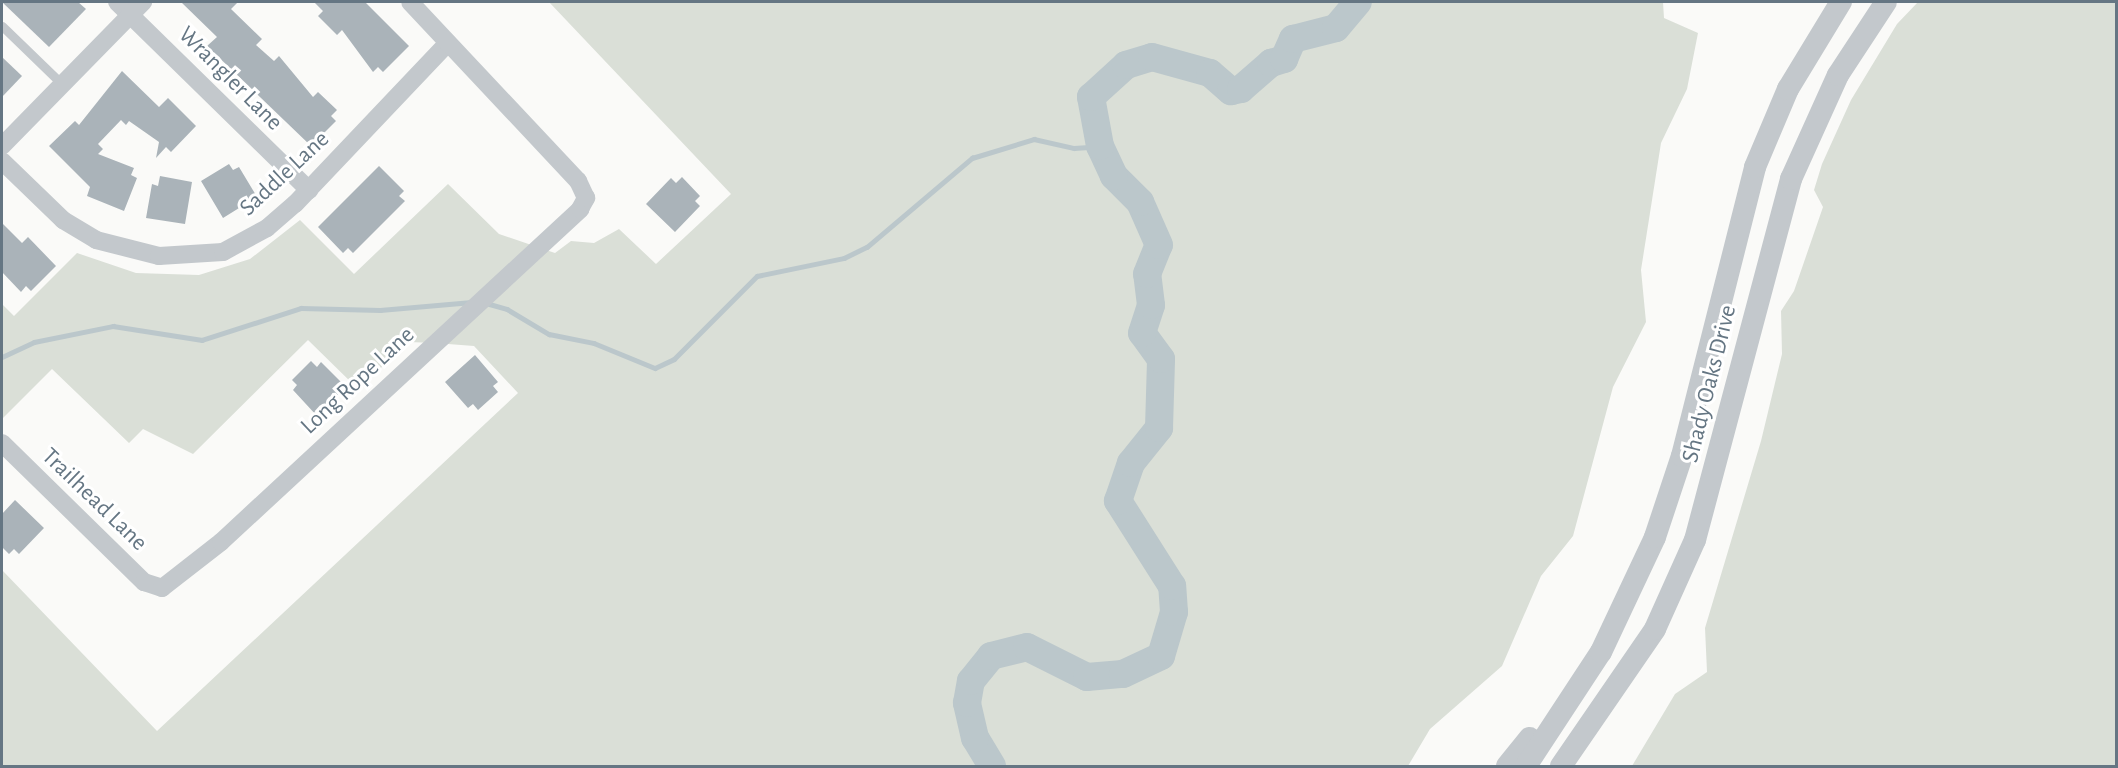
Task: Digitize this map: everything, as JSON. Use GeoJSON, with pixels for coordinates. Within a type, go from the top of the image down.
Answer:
{"type":"FeatureCollection","features":[{"type":"Feature","properties":{"kind":"street"},"geometry":{"type":"LineString","coordinates":[[410,2],[448,43]]}},
{"type":"Feature","properties":{"kind":"street","name":"Shady Oaks Drive"},"geometry":{"type":"LineString","coordinates":[[1526,766],[1601,652],[1623,607],[1674,483],[1755,167],[1793,80],[1841,2]]}},
{"type":"Feature","properties":{"kind":"street","name":"Shady Oaks Drive"},"geometry":{"type":"LineString","coordinates":[[1561,766],[1633,665],[1691,550],[1713,485],[1791,179],[1829,93],[1886,2]]}},
{"type":"Feature","properties":{"kind":"street"},"geometry":{"type":"LineString","coordinates":[[2,146],[62,84],[130,6]]}},
{"type":"Feature","properties":{"kind":"street","name":"Wrangler Lane"},"geometry":{"type":"LineString","coordinates":[[130,6],[309,190]]}},
{"type":"Feature","properties":{"kind":"street","name":"Saddle Lane"},"geometry":{"type":"LineString","coordinates":[[2,160],[79,231],[114,247],[159,256],[223,252],[267,228],[309,190],[448,43]]}},
{"type":"Feature","properties":{"kind":"street","name":"Long Rope Lane"},"geometry":{"type":"LineString","coordinates":[[155,588],[168,585],[221,542],[540,247],[586,198],[578,181],[448,43]]}},
{"type":"Feature","properties":{"kind":"street","name":"Trailhead Lane"},"geometry":{"type":"LineString","coordinates":[[2,443],[155,588]]}},
{"type":"Feature","properties":{"kind":"street","name":"Shady Oaks Drive"},"geometry":{"type":"LineString","coordinates":[[1507,766],[1623,607]]}},
{"type":"Feature","properties":{"kind":"lane"},"geometry":{"type":"LineString","coordinates":[[2,26],[62,84]]}},
{"type":"Feature","properties":{"kind":"shaded area"},"geometry":{"type":"Polygon","coordinates":[[[549,2],[1663,2],[1664,18],[1698,33],[1687,89],[1661,143],[1641,270],[1646,322],[1613,387],[1573,536],[1541,576],[1502,666],[1430,729],[1408,766],[2,766],[2,570],[157,731],[518,393],[474,346],[409,342],[358,389],[308,340],[193,454],[143,429],[129,443],[52,369],[2,419],[2,304],[14,316],[77,253],[136,273],[199,275],[250,259],[300,220],[354,274],[448,184],[499,234],[555,253],[571,241],[594,243],[619,229],[656,264],[731,194],[549,2]]]}},
{"type":"Feature","properties":{"kind":"shaded area"},"geometry":{"type":"Polygon","coordinates":[[[1918,2],[2116,2],[2116,766],[1632,766],[1675,694],[1707,672],[1705,628],[1761,441],[1782,354],[1781,311],[1794,291],[1823,207],[1814,190],[1822,164],[1851,100],[1897,24],[1918,2]]]}},
{"type":"Feature","properties":{"kind":"building"},"geometry":{"type":"Polygon","coordinates":[[[2,2],[78,2],[86,9],[49,47],[2,2]]]}},
{"type":"Feature","properties":{"kind":"building"},"geometry":{"type":"Polygon","coordinates":[[[181,2],[238,2],[231,9],[262,39],[256,45],[274,61],[279,56],[313,97],[318,92],[337,110],[331,116],[336,121],[311,146],[207,46],[217,37],[181,2]]]}},
{"type":"Feature","properties":{"kind":"building"},"geometry":{"type":"Polygon","coordinates":[[[314,2],[365,2],[409,46],[383,72],[378,67],[373,72],[342,30],[337,35],[318,16],[323,11],[314,2]]]}},
{"type":"Feature","properties":{"kind":"building"},"geometry":{"type":"Polygon","coordinates":[[[2,57],[22,76],[2,97],[2,57]]]}},
{"type":"Feature","properties":{"kind":"building"},"geometry":{"type":"Polygon","coordinates":[[[122,71],[159,107],[168,98],[196,126],[171,152],[166,147],[156,158],[159,142],[129,121],[126,125],[121,120],[98,144],[103,149],[98,154],[134,168],[131,175],[137,178],[124,211],[87,196],[90,187],[49,146],[75,121],[79,125],[122,71]]]}},
{"type":"Feature","properties":{"kind":"building"},"geometry":{"type":"Polygon","coordinates":[[[229,164],[233,170],[239,167],[257,197],[223,218],[201,181],[229,164]]]}},
{"type":"Feature","properties":{"kind":"building"},"geometry":{"type":"Polygon","coordinates":[[[379,166],[404,191],[399,196],[405,201],[353,253],[348,248],[343,253],[318,227],[379,166]]]}},
{"type":"Feature","properties":{"kind":"building"},"geometry":{"type":"Polygon","coordinates":[[[160,176],[192,182],[185,224],[146,218],[152,184],[158,186],[160,176]]]}},
{"type":"Feature","properties":{"kind":"building"},"geometry":{"type":"Polygon","coordinates":[[[682,177],[700,196],[695,201],[700,206],[675,232],[646,204],[671,178],[676,183],[682,177]]]}},
{"type":"Feature","properties":{"kind":"building"},"geometry":{"type":"Polygon","coordinates":[[[2,223],[22,243],[28,237],[56,266],[31,291],[26,286],[21,292],[2,272],[2,223]]]}},
{"type":"Feature","properties":{"kind":"building"},"geometry":{"type":"Polygon","coordinates":[[[475,355],[498,382],[493,386],[498,392],[478,410],[473,404],[468,408],[445,382],[475,355]]]}},
{"type":"Feature","properties":{"kind":"building"},"geometry":{"type":"Polygon","coordinates":[[[311,361],[317,367],[321,362],[346,387],[317,416],[293,390],[297,385],[292,380],[311,361]]]}},
{"type":"Feature","properties":{"kind":"building"},"geometry":{"type":"Polygon","coordinates":[[[15,500],[44,528],[19,554],[14,549],[9,554],[2,547],[2,514],[15,500]]]}},
{"type":"Feature","properties":{"kind":"waterway"},"geometry":{"type":"LineString","coordinates":[[992,766],[975,738],[967,703],[971,681],[991,656],[1027,647],[1087,677],[1123,674],[1161,656],[1174,612],[1172,586],[1118,501],[1131,463],[1159,428],[1161,359],[1142,333],[1151,305],[1147,274],[1159,245],[1140,202],[1114,176],[1100,146],[1091,97],[1126,65],[1152,57],[1210,73],[1231,91],[1241,89],[1271,63],[1284,59],[1293,39],[1336,28],[1358,2]]}},
{"type":"Feature","properties":{"kind":"waterway"},"geometry":{"type":"LineString","coordinates":[[486,303],[507,309],[549,334],[594,343],[655,368],[674,359],[757,276],[844,258],[867,247],[972,158],[1034,139],[1074,148],[1100,146]]}},
{"type":"Feature","properties":{"kind":"waterway"},"geometry":{"type":"LineString","coordinates":[[2,357],[34,342],[113,326],[202,340],[301,308],[380,310],[472,302]]}}]}
